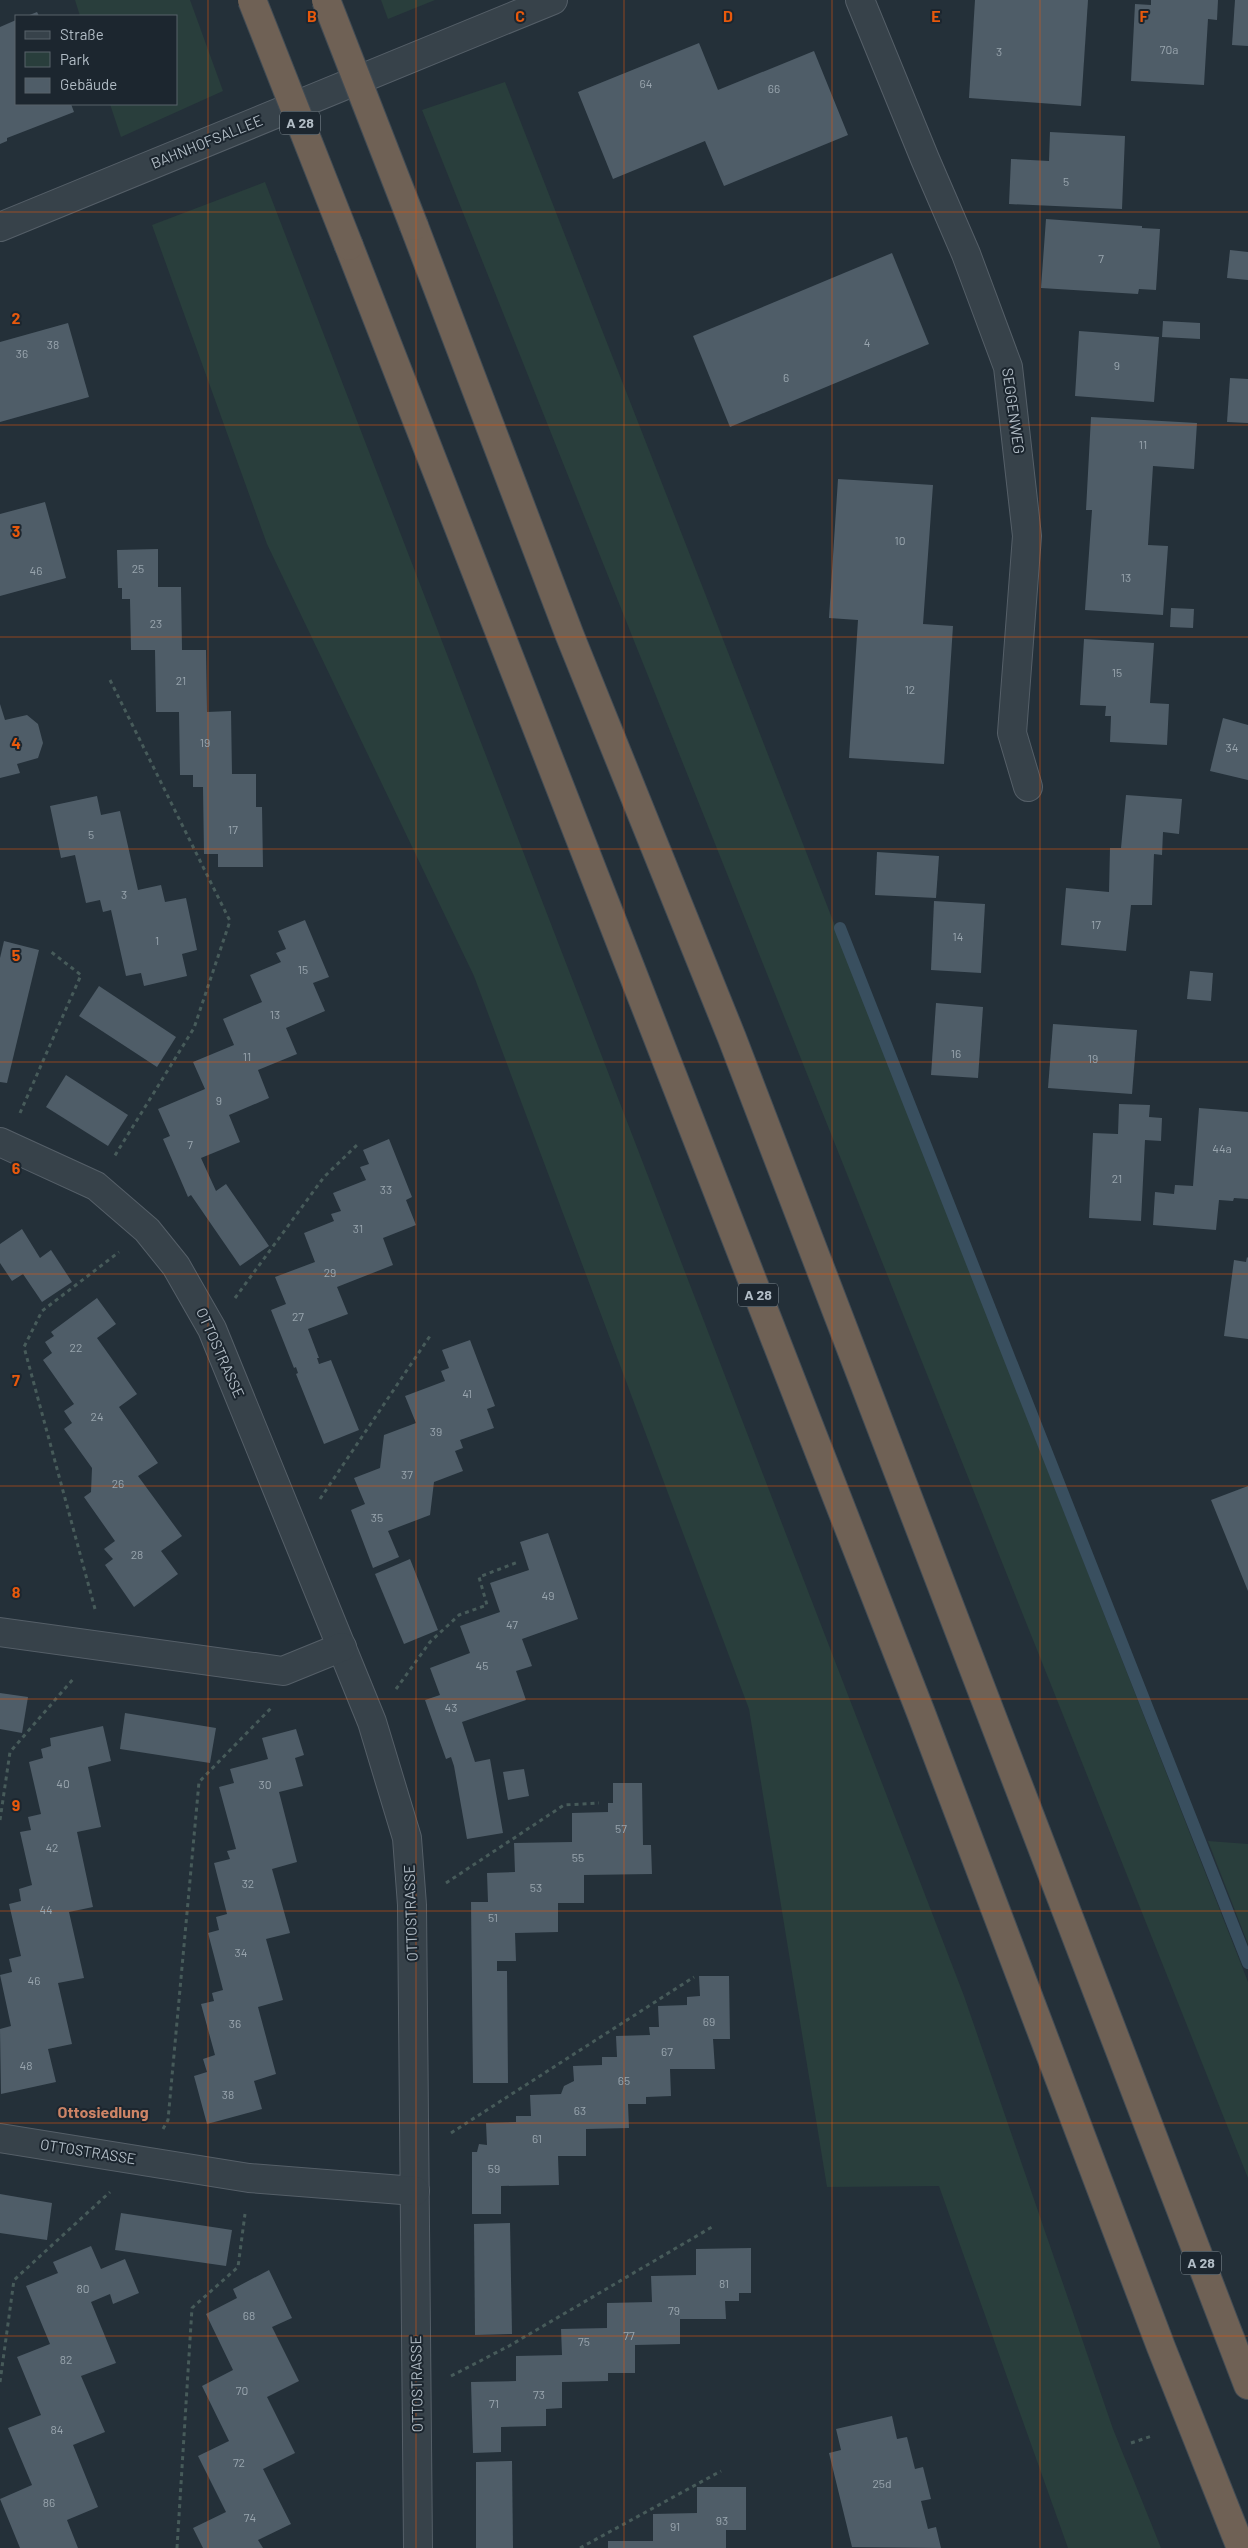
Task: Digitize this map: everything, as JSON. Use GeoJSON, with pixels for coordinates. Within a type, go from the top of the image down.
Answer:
{"type":"FeatureCollection","features":[{"type":"Feature","properties":{"kind":"highway","name":"A 28"},"geometry":{"type":"LineString","coordinates":[[252,0],[921,1712],[1157,2337],[1241,2548]]}},
{"type":"Feature","properties":{"kind":"highway","name":"A 28"},"geometry":{"type":"LineString","coordinates":[[326,0],[570,636],[732,1038],[1248,2385]]}},
{"type":"Feature","properties":{"kind":"street","name":"BAHNHOFSALLEE"},"geometry":{"type":"LineString","coordinates":[[0,227],[554,0]]}},
{"type":"Feature","properties":{"kind":"street","name":"SEGGENWEG"},"geometry":{"type":"LineString","coordinates":[[860,0],[966,254],[1008,367],[1027,536],[1012,733],[1028,787]]}},
{"type":"Feature","properties":{"kind":"street","name":"OTTOSTRASSE"},"geometry":{"type":"LineString","coordinates":[[3,1143],[96,1186],[147,1230],[176,1266],[212,1329],[342,1647],[372,1722],[407,1838],[412,1905],[418,2548]]}},
{"type":"Feature","properties":{"kind":"street"},"geometry":{"type":"LineString","coordinates":[[0,1632],[283,1671],[342,1647]]}},
{"type":"Feature","properties":{"kind":"street","name":"OTTOSTRASSE"},"geometry":{"type":"LineString","coordinates":[[0,2138],[249,2178],[415,2191]]}},
{"type":"Feature","properties":{"kind":"path"},"geometry":{"type":"LineString","coordinates":[[96,1186],[194,1028],[230,921],[110,680]]}},
{"type":"Feature","properties":{"kind":"path"},"geometry":{"type":"LineString","coordinates":[[3,1143],[82,975],[50,951]]}},
{"type":"Feature","properties":{"kind":"path"},"geometry":{"type":"LineString","coordinates":[[212,1329],[324,1177],[357,1146]]}},
{"type":"Feature","properties":{"kind":"path"},"geometry":{"type":"LineString","coordinates":[[0,1820],[10,1752],[75,1677],[95,1645],[24,1347],[42,1311],[147,1230]]}},
{"type":"Feature","properties":{"kind":"path"},"geometry":{"type":"LineString","coordinates":[[296,1535],[430,1336]]}},
{"type":"Feature","properties":{"kind":"path"},"geometry":{"type":"LineString","coordinates":[[372,1722],[430,1642],[460,1615],[487,1605],[478,1577],[518,1562]]}},
{"type":"Feature","properties":{"kind":"path"},"geometry":{"type":"LineString","coordinates":[[0,2382],[14,2280],[144,2161],[168,2120],[199,1782],[273,1708],[283,1671]]}},
{"type":"Feature","properties":{"kind":"path"},"geometry":{"type":"LineString","coordinates":[[412,1905],[564,1805],[599,1804]]}},
{"type":"Feature","properties":{"kind":"path"},"geometry":{"type":"LineString","coordinates":[[414,2156],[694,1977]]}},
{"type":"Feature","properties":{"kind":"path"},"geometry":{"type":"LineString","coordinates":[[177,2548],[192,2308],[238,2267],[249,2178]]}},
{"type":"Feature","properties":{"kind":"path"},"geometry":{"type":"LineString","coordinates":[[417,2393],[508,2346],[712,2227]]}},
{"type":"Feature","properties":{"kind":"path"},"geometry":{"type":"LineString","coordinates":[[1131,2443],[1152,2436]]}},
{"type":"Feature","properties":{"kind":"path"},"geometry":{"type":"LineString","coordinates":[[580,2548],[721,2471]]}},
{"type":"Feature","properties":{"kind":"green space"},"geometry":{"type":"Polygon","coordinates":[[[75,0],[190,0],[223,91],[121,137],[110,105],[178,105],[178,15],[80,15],[75,0]]]}},
{"type":"Feature","properties":{"kind":"green space"},"geometry":{"type":"Polygon","coordinates":[[[381,0],[435,0],[388,19],[381,0]]]}},
{"type":"Feature","properties":{"kind":"green space"},"geometry":{"type":"Polygon","coordinates":[[[505,82],[1248,1982],[1248,2178],[422,110],[505,82]]]}},
{"type":"Feature","properties":{"kind":"green space"},"geometry":{"type":"Polygon","coordinates":[[[265,182],[964,1996],[1113,2429],[1161,2548],[1068,2548],[939,2186],[827,2187],[749,1709],[474,976],[267,544],[152,225],[265,182]]]}},
{"type":"Feature","properties":{"kind":"green space"},"geometry":{"type":"Polygon","coordinates":[[[1208,1841],[1248,1844],[1248,1944],[1208,1841]]]}},
{"type":"Feature","properties":{"kind":"building"},"geometry":{"type":"Polygon","coordinates":[[[975,0],[1088,0],[1081,106],[969,98],[975,0]]]}},
{"type":"Feature","properties":{"kind":"building"},"geometry":{"type":"Polygon","coordinates":[[[1151,0],[1218,0],[1217,20],[1208,19],[1204,85],[1131,81],[1135,4],[1151,5],[1151,0]]]}},
{"type":"Feature","properties":{"kind":"building"},"geometry":{"type":"Polygon","coordinates":[[[1235,0],[1248,0],[1248,46],[1232,45],[1235,0]]]}},
{"type":"Feature","properties":{"kind":"building"},"geometry":{"type":"Polygon","coordinates":[[[15,20],[15,105],[71,105],[74,112],[7,138],[7,141],[0,144],[0,27],[15,20]]]}},
{"type":"Feature","properties":{"kind":"building"},"geometry":{"type":"Polygon","coordinates":[[[699,43],[718,90],[814,51],[848,135],[724,186],[705,141],[613,179],[578,92],[699,43]]]}},
{"type":"Feature","properties":{"kind":"building"},"geometry":{"type":"Polygon","coordinates":[[[1050,132],[1125,136],[1122,209],[1009,204],[1011,159],[1049,161],[1050,132]]]}},
{"type":"Feature","properties":{"kind":"building"},"geometry":{"type":"Polygon","coordinates":[[[1046,219],[1160,229],[1156,290],[1139,289],[1138,294],[1041,288],[1046,219]]]}},
{"type":"Feature","properties":{"kind":"building"},"geometry":{"type":"Polygon","coordinates":[[[1230,250],[1248,252],[1248,280],[1227,278],[1230,250]]]}},
{"type":"Feature","properties":{"kind":"building"},"geometry":{"type":"Polygon","coordinates":[[[892,253],[929,344],[730,427],[693,336],[892,253]]]}},
{"type":"Feature","properties":{"kind":"building"},"geometry":{"type":"Polygon","coordinates":[[[1163,321],[1200,323],[1200,339],[1162,337],[1163,321]]]}},
{"type":"Feature","properties":{"kind":"building"},"geometry":{"type":"Polygon","coordinates":[[[68,323],[89,397],[0,422],[0,342],[68,323]]]}},
{"type":"Feature","properties":{"kind":"building"},"geometry":{"type":"Polygon","coordinates":[[[1079,331],[1159,337],[1154,402],[1075,396],[1079,331]]]}},
{"type":"Feature","properties":{"kind":"building"},"geometry":{"type":"Polygon","coordinates":[[[1230,378],[1248,379],[1248,423],[1227,422],[1230,378]]]}},
{"type":"Feature","properties":{"kind":"building"},"geometry":{"type":"Polygon","coordinates":[[[1091,417],[1197,423],[1194,469],[1153,466],[1148,545],[1168,546],[1163,615],[1085,610],[1092,510],[1086,510],[1091,417]]]}},
{"type":"Feature","properties":{"kind":"building"},"geometry":{"type":"Polygon","coordinates":[[[838,479],[933,485],[923,624],[953,626],[944,764],[849,758],[858,620],[829,618],[838,479]]]}},
{"type":"Feature","properties":{"kind":"building"},"geometry":{"type":"Polygon","coordinates":[[[45,502],[66,578],[0,596],[0,514],[45,502]]]}},
{"type":"Feature","properties":{"kind":"building"},"geometry":{"type":"Polygon","coordinates":[[[158,549],[158,587],[181,587],[182,650],[206,650],[207,712],[231,711],[232,774],[256,774],[256,807],[262,807],[263,867],[218,867],[218,854],[204,854],[203,787],[193,787],[193,775],[180,775],[179,712],[156,712],[155,650],[131,650],[130,599],[122,599],[122,588],[118,588],[117,550],[158,549]]]}},
{"type":"Feature","properties":{"kind":"building"},"geometry":{"type":"Polygon","coordinates":[[[1171,608],[1194,609],[1193,628],[1170,627],[1171,608]]]}},
{"type":"Feature","properties":{"kind":"building"},"geometry":{"type":"Polygon","coordinates":[[[1084,639],[1154,643],[1150,703],[1169,704],[1167,745],[1110,742],[1111,716],[1105,716],[1106,706],[1080,705],[1084,639]]]}},
{"type":"Feature","properties":{"kind":"building"},"geometry":{"type":"Polygon","coordinates":[[[0,704],[5,720],[27,715],[38,724],[43,743],[38,758],[17,764],[20,773],[0,778],[0,704]]]}},
{"type":"Feature","properties":{"kind":"building"},"geometry":{"type":"Polygon","coordinates":[[[1223,718],[1248,725],[1248,780],[1210,771],[1223,718]]]}},
{"type":"Feature","properties":{"kind":"building"},"geometry":{"type":"Polygon","coordinates":[[[1126,795],[1182,799],[1179,834],[1163,832],[1162,855],[1154,854],[1152,905],[1131,905],[1126,951],[1061,945],[1066,888],[1109,892],[1110,848],[1121,848],[1126,795]]]}},
{"type":"Feature","properties":{"kind":"building"},"geometry":{"type":"Polygon","coordinates":[[[97,796],[101,815],[120,811],[138,890],[161,885],[165,902],[186,898],[197,950],[182,954],[187,976],[144,986],[141,973],[126,976],[111,910],[103,912],[100,900],[86,903],[75,855],[61,858],[50,806],[97,796]]]}},
{"type":"Feature","properties":{"kind":"building"},"geometry":{"type":"Polygon","coordinates":[[[877,852],[939,856],[936,898],[875,895],[877,852]]]}},
{"type":"Feature","properties":{"kind":"building"},"geometry":{"type":"Polygon","coordinates":[[[934,901],[985,904],[981,973],[931,970],[934,901]]]}},
{"type":"Feature","properties":{"kind":"building"},"geometry":{"type":"Polygon","coordinates":[[[305,920],[329,977],[313,983],[325,1011],[286,1028],[297,1054],[258,1070],[269,1098],[229,1115],[240,1142],[201,1158],[216,1191],[226,1184],[269,1246],[240,1266],[191,1195],[188,1197],[163,1139],[170,1136],[158,1109],[205,1089],[193,1062],[234,1045],[223,1019],[262,1002],[250,975],[281,962],[276,953],[286,949],[278,931],[305,920]]]}},
{"type":"Feature","properties":{"kind":"building"},"geometry":{"type":"Polygon","coordinates":[[[4,941],[39,950],[7,1083],[0,1082],[0,958],[4,941]]]}},
{"type":"Feature","properties":{"kind":"building"},"geometry":{"type":"Polygon","coordinates":[[[1190,971],[1213,973],[1211,1001],[1187,999],[1190,971]]]}},
{"type":"Feature","properties":{"kind":"building"},"geometry":{"type":"Polygon","coordinates":[[[99,986],[176,1037],[157,1067],[79,1016],[99,986]]]}},
{"type":"Feature","properties":{"kind":"building"},"geometry":{"type":"Polygon","coordinates":[[[936,1003],[983,1007],[978,1078],[931,1075],[936,1003]]]}},
{"type":"Feature","properties":{"kind":"building"},"geometry":{"type":"Polygon","coordinates":[[[1053,1024],[1137,1030],[1132,1094],[1048,1088],[1053,1024]]]}},
{"type":"Feature","properties":{"kind":"building"},"geometry":{"type":"Polygon","coordinates":[[[66,1075],[128,1115],[108,1146],[46,1107],[66,1075]]]}},
{"type":"Feature","properties":{"kind":"building"},"geometry":{"type":"Polygon","coordinates":[[[1119,1104],[1150,1105],[1149,1117],[1162,1118],[1161,1141],[1145,1140],[1141,1221],[1089,1218],[1093,1133],[1118,1134],[1119,1104]]]}},
{"type":"Feature","properties":{"kind":"building"},"geometry":{"type":"Polygon","coordinates":[[[1199,1108],[1248,1112],[1248,1199],[1219,1200],[1216,1230],[1153,1225],[1155,1192],[1174,1194],[1175,1185],[1193,1186],[1199,1108]]]}},
{"type":"Feature","properties":{"kind":"building"},"geometry":{"type":"Polygon","coordinates":[[[389,1139],[412,1197],[406,1200],[416,1225],[383,1238],[393,1265],[337,1287],[348,1314],[308,1329],[319,1358],[317,1358],[319,1364],[331,1360],[359,1430],[324,1444],[296,1374],[298,1373],[296,1367],[294,1368],[271,1310],[286,1304],[275,1277],[315,1262],[304,1233],[334,1221],[331,1214],[341,1211],[333,1193],[366,1180],[360,1167],[369,1164],[363,1150],[389,1139]]]}},
{"type":"Feature","properties":{"kind":"building"},"geometry":{"type":"Polygon","coordinates":[[[22,1229],[40,1258],[51,1250],[72,1282],[42,1302],[23,1274],[12,1281],[0,1263],[0,1244],[22,1229]]]}},
{"type":"Feature","properties":{"kind":"building"},"geometry":{"type":"Polygon","coordinates":[[[1247,1257],[1248,1339],[1224,1336],[1234,1260],[1246,1262],[1247,1257]]]}},
{"type":"Feature","properties":{"kind":"building"},"geometry":{"type":"Polygon","coordinates":[[[97,1298],[116,1324],[97,1338],[137,1394],[119,1407],[158,1463],[138,1476],[182,1536],[161,1551],[178,1574],[134,1607],[105,1565],[113,1559],[104,1549],[115,1541],[84,1497],[91,1492],[92,1468],[64,1429],[72,1423],[64,1411],[74,1404],[43,1360],[52,1353],[45,1342],[54,1336],[51,1332],[97,1298]]]}},
{"type":"Feature","properties":{"kind":"building"},"geometry":{"type":"Polygon","coordinates":[[[470,1340],[495,1406],[487,1409],[494,1428],[460,1440],[463,1448],[455,1451],[463,1471],[434,1482],[430,1515],[388,1531],[399,1557],[373,1568],[351,1510],[365,1504],[354,1478],[380,1468],[384,1435],[416,1423],[405,1396],[445,1381],[441,1371],[449,1368],[442,1350],[470,1340]]]}},
{"type":"Feature","properties":{"kind":"building"},"geometry":{"type":"Polygon","coordinates":[[[1248,1486],[1248,1591],[1211,1500],[1248,1486]]]}},
{"type":"Feature","properties":{"kind":"building"},"geometry":{"type":"Polygon","coordinates":[[[548,1533],[578,1619],[522,1639],[532,1666],[516,1671],[526,1700],[462,1722],[475,1762],[490,1759],[503,1833],[467,1839],[454,1766],[451,1757],[446,1759],[425,1700],[440,1695],[430,1668],[470,1653],[460,1626],[500,1612],[490,1583],[529,1570],[520,1542],[548,1533]]]}},
{"type":"Feature","properties":{"kind":"building"},"geometry":{"type":"Polygon","coordinates":[[[410,1559],[438,1630],[404,1644],[375,1574],[410,1559]]]}},
{"type":"Feature","properties":{"kind":"building"},"geometry":{"type":"Polygon","coordinates":[[[0,1693],[28,1697],[22,1733],[0,1729],[0,1693]]]}},
{"type":"Feature","properties":{"kind":"building"},"geometry":{"type":"Polygon","coordinates":[[[125,1713],[216,1728],[210,1763],[120,1749],[125,1713]]]}},
{"type":"Feature","properties":{"kind":"building"},"geometry":{"type":"Polygon","coordinates":[[[103,1726],[111,1761],[88,1767],[101,1827],[77,1832],[93,1907],[69,1912],[84,1978],[58,1983],[72,2044],[48,2049],[56,2082],[1,2094],[0,2029],[11,2026],[0,1975],[12,1972],[9,1959],[21,1956],[9,1904],[21,1901],[19,1889],[32,1885],[20,1832],[31,1830],[28,1817],[41,1814],[29,1762],[43,1758],[41,1749],[51,1746],[50,1738],[103,1726]]]}},
{"type":"Feature","properties":{"kind":"building"},"geometry":{"type":"Polygon","coordinates":[[[296,1729],[304,1755],[295,1758],[303,1786],[279,1792],[297,1862],[272,1869],[290,1933],[266,1939],[283,2000],[258,2007],[276,2074],[254,2081],[262,2109],[207,2124],[194,2076],[207,2072],[203,2059],[215,2055],[201,2004],[214,2001],[212,1993],[223,1990],[208,1933],[219,1930],[216,1917],[227,1914],[214,1863],[230,1859],[227,1851],[236,1849],[219,1787],[234,1783],[230,1769],[268,1759],[262,1738],[296,1729]]]}},
{"type":"Feature","properties":{"kind":"building"},"geometry":{"type":"Polygon","coordinates":[[[524,1769],[529,1796],[508,1800],[503,1772],[524,1769]]]}},
{"type":"Feature","properties":{"kind":"building"},"geometry":{"type":"Polygon","coordinates":[[[613,1783],[642,1783],[643,1845],[651,1845],[652,1874],[584,1875],[584,1903],[558,1903],[558,1932],[515,1933],[516,1961],[497,1961],[497,1971],[507,1971],[508,2083],[473,2083],[471,1902],[488,1902],[487,1873],[515,1872],[514,1843],[572,1842],[572,1813],[608,1812],[608,1803],[613,1803],[613,1783]]]}},
{"type":"Feature","properties":{"kind":"building"},"geometry":{"type":"Polygon","coordinates":[[[699,1976],[729,1976],[730,2039],[713,2039],[715,2069],[670,2069],[671,2096],[646,2097],[646,2104],[628,2104],[629,2128],[586,2129],[586,2156],[558,2156],[559,2185],[501,2186],[501,2214],[472,2214],[472,2152],[477,2152],[479,2144],[487,2145],[486,2123],[516,2122],[516,2116],[531,2116],[530,2095],[561,2094],[564,2086],[574,2081],[573,2066],[602,2065],[602,2057],[617,2057],[616,2036],[650,2035],[649,2027],[659,2027],[658,2006],[687,2005],[687,1997],[700,1996],[699,1976]]]}},
{"type":"Feature","properties":{"kind":"building"},"geometry":{"type":"Polygon","coordinates":[[[0,2194],[52,2203],[47,2240],[0,2233],[0,2194]]]}},
{"type":"Feature","properties":{"kind":"building"},"geometry":{"type":"Polygon","coordinates":[[[121,2213],[232,2230],[226,2266],[115,2250],[121,2213]]]}},
{"type":"Feature","properties":{"kind":"building"},"geometry":{"type":"Polygon","coordinates":[[[510,2223],[512,2334],[475,2335],[474,2224],[510,2223]]]}},
{"type":"Feature","properties":{"kind":"building"},"geometry":{"type":"Polygon","coordinates":[[[91,2246],[101,2269],[125,2259],[139,2293],[113,2304],[110,2294],[91,2302],[116,2363],[81,2376],[105,2432],[73,2445],[98,2507],[67,2520],[78,2548],[20,2548],[0,2499],[32,2485],[8,2428],[41,2415],[17,2357],[50,2344],[26,2286],[58,2273],[53,2262],[91,2246]]]}},
{"type":"Feature","properties":{"kind":"building"},"geometry":{"type":"Polygon","coordinates":[[[751,2248],[751,2293],[739,2293],[739,2301],[725,2301],[726,2319],[680,2319],[680,2344],[635,2345],[635,2373],[608,2373],[608,2381],[562,2382],[562,2408],[546,2409],[546,2426],[501,2427],[501,2452],[473,2453],[471,2382],[516,2381],[516,2356],[562,2355],[561,2329],[607,2328],[607,2303],[652,2302],[651,2276],[696,2275],[696,2249],[751,2248]]]}},
{"type":"Feature","properties":{"kind":"building"},"geometry":{"type":"Polygon","coordinates":[[[269,2270],[292,2318],[272,2327],[299,2381],[267,2397],[295,2453],[263,2469],[291,2524],[258,2540],[263,2548],[203,2548],[193,2528],[226,2512],[198,2456],[229,2441],[202,2386],[233,2370],[206,2314],[237,2298],[233,2289],[269,2270]]]}},
{"type":"Feature","properties":{"kind":"building"},"geometry":{"type":"Polygon","coordinates":[[[892,2416],[897,2439],[907,2437],[915,2469],[923,2467],[931,2499],[921,2501],[928,2529],[936,2527],[941,2548],[852,2547],[829,2453],[841,2450],[836,2429],[892,2416]]]}},
{"type":"Feature","properties":{"kind":"building"},"geometry":{"type":"Polygon","coordinates":[[[512,2461],[513,2548],[476,2548],[476,2462],[512,2461]]]}},
{"type":"Feature","properties":{"kind":"building"},"geometry":{"type":"Polygon","coordinates":[[[697,2487],[746,2487],[746,2530],[726,2530],[726,2548],[608,2548],[608,2541],[653,2541],[653,2514],[697,2513],[697,2487]]]}},
{"type":"Feature","properties":{"kind":"waterway"},"geometry":{"type":"LineString","coordinates":[[840,928],[1248,1963]]}},
{"type":"Feature","properties":{"kind":"district","name":"Ottosiedlung"},"geometry":{"type":"Point","coordinates":[103,2112]}}]}
